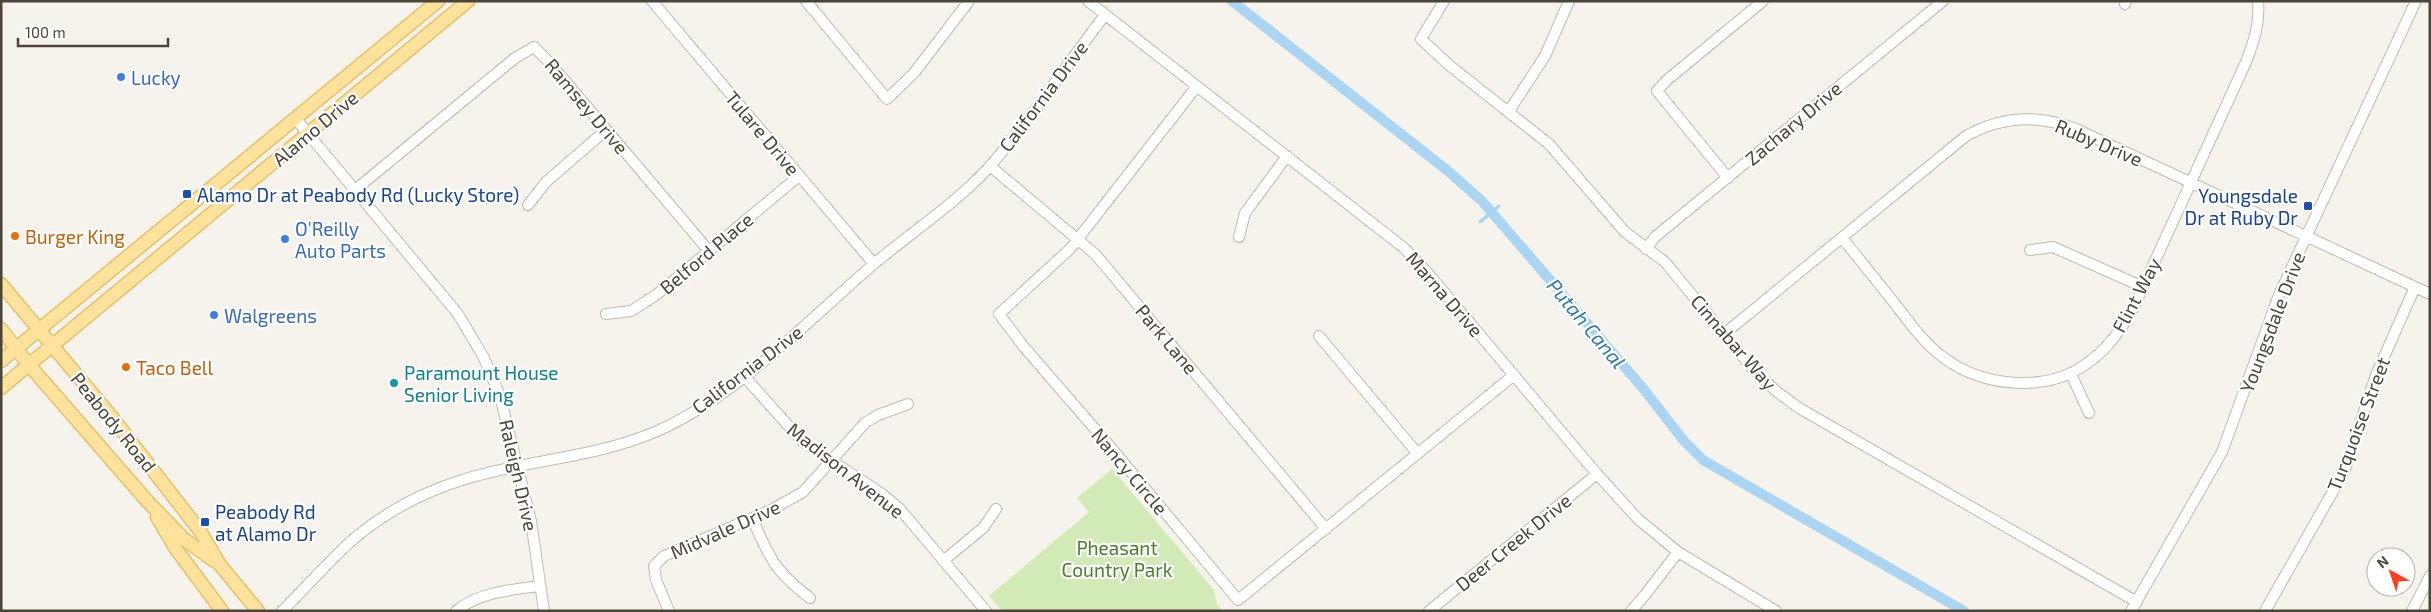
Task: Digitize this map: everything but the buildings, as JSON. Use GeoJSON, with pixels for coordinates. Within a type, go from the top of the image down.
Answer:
{"type":"FeatureCollection","features":[{"type":"Feature","properties":{"kind":"main road","name":"Alamo Drive"},"geometry":{"type":"LineString","coordinates":[[1,361],[438,1]]}},
{"type":"Feature","properties":{"kind":"main road","name":"Alamo Drive"},"geometry":{"type":"LineString","coordinates":[[1,388],[468,1]]}},
{"type":"Feature","properties":{"kind":"main road","name":"Peabody Road"},"geometry":{"type":"LineString","coordinates":[[1,284],[111,416],[200,530],[220,565],[258,611]]}},
{"type":"Feature","properties":{"kind":"main road","name":"Peabody Road"},"geometry":{"type":"LineString","coordinates":[[1,330],[28,365],[148,502],[185,540],[220,565]]}},
{"type":"Feature","properties":{"kind":"main road"},"geometry":{"type":"LineString","coordinates":[[148,502],[176,549],[222,611]]}},
{"type":"Feature","properties":{"kind":"street","name":"Tulare Drive"},"geometry":{"type":"LineString","coordinates":[[652,1],[874,264]]}},
{"type":"Feature","properties":{"kind":"street"},"geometry":{"type":"LineString","coordinates":[[812,4],[887,99],[914,73],[969,1]]}},
{"type":"Feature","properties":{"kind":"street","name":"Marna Drive"},"geometry":{"type":"LineString","coordinates":[[1088,1],[1404,248],[1427,272],[1597,474],[1638,519],[1678,552],[1775,610]]}},
{"type":"Feature","properties":{"kind":"street","name":"Cinnabar Way"},"geometry":{"type":"LineString","coordinates":[[1444,1],[1421,39],[1449,65],[1549,144],[1614,221],[1646,249],[1665,262],[1724,334],[1766,381],[1799,408],[2134,606]]}},
{"type":"Feature","properties":{"kind":"street"},"geometry":{"type":"LineString","coordinates":[[1508,111],[1545,56],[1570,1]]}},
{"type":"Feature","properties":{"kind":"street"},"geometry":{"type":"LineString","coordinates":[[1728,178],[1657,91],[1667,80],[1762,1]]}},
{"type":"Feature","properties":{"kind":"street","name":"Zachary Drive"},"geometry":{"type":"LineString","coordinates":[[1646,249],[1655,237],[1943,1]]}},
{"type":"Feature","properties":{"kind":"street","name":"Flint Way"},"geometry":{"type":"LineString","coordinates":[[1842,238],[1922,338],[1943,357],[1964,370],[1990,379],[2028,383],[2071,374],[2102,352],[2117,336],[2143,287],[2254,43],[2260,19],[2258,1]]}},
{"type":"Feature","properties":{"kind":"street","name":"Youngsdale Drive"},"geometry":{"type":"LineString","coordinates":[[2134,606],[2222,452],[2272,311],[2416,1]]}},
{"type":"Feature","properties":{"kind":"street","name":"California Drive"},"geometry":{"type":"LineString","coordinates":[[282,611],[356,538],[387,514],[413,500],[460,480],[598,449],[655,432],[690,414],[744,376],[990,166],[1106,15]]}},
{"type":"Feature","properties":{"kind":"street","name":"Ramsey Drive"},"geometry":{"type":"LineString","coordinates":[[355,190],[515,58],[534,47],[542,53],[708,251]]}},
{"type":"Feature","properties":{"kind":"street"},"geometry":{"type":"LineString","coordinates":[[1078,238],[1197,86]]}},
{"type":"Feature","properties":{"kind":"street","name":"Raleigh Drive"},"geometry":{"type":"LineString","coordinates":[[295,118],[458,314],[484,358],[500,396],[531,521],[544,611]]}},
{"type":"Feature","properties":{"kind":"street","name":"Ruby Drive"},"geometry":{"type":"LineString","coordinates":[[1724,334],[1966,136],[1986,126],[2008,120],[2034,118],[2060,122],[2430,294]]}},
{"type":"Feature","properties":{"kind":"street"},"geometry":{"type":"LineString","coordinates":[[528,205],[546,182],[606,130]]}},
{"type":"Feature","properties":{"kind":"street"},"geometry":{"type":"LineString","coordinates":[[1239,237],[1245,213],[1287,156]]}},
{"type":"Feature","properties":{"kind":"street","name":"Park Lane"},"geometry":{"type":"LineString","coordinates":[[990,166],[1095,254],[1326,529]]}},
{"type":"Feature","properties":{"kind":"street","name":"Belford Place"},"geometry":{"type":"LineString","coordinates":[[606,314],[631,311],[656,296],[799,176]]}},
{"type":"Feature","properties":{"kind":"street","name":"Nancy Circle"},"geometry":{"type":"LineString","coordinates":[[1078,238],[1053,266],[1000,314],[1019,341],[1238,600],[1514,375]]}},
{"type":"Feature","properties":{"kind":"street"},"geometry":{"type":"LineString","coordinates":[[2030,250],[2052,247],[2143,287]]}},
{"type":"Feature","properties":{"kind":"street","name":"Turquoise Street"},"geometry":{"type":"LineString","coordinates":[[2266,611],[2344,472],[2376,375],[2415,287]]}},
{"type":"Feature","properties":{"kind":"street"},"geometry":{"type":"LineString","coordinates":[[1319,336],[1418,454]]}},
{"type":"Feature","properties":{"kind":"street"},"geometry":{"type":"LineString","coordinates":[[2071,374],[2089,413]]}},
{"type":"Feature","properties":{"kind":"street","name":"Madison Avenue"},"geometry":{"type":"LineString","coordinates":[[744,376],[768,400],[802,441],[882,494],[899,508],[986,611]]}},
{"type":"Feature","properties":{"kind":"street","name":"Midvale Drive"},"geometry":{"type":"LineString","coordinates":[[669,611],[656,580],[654,566],[664,556],[752,518],[804,492],[865,424],[878,415],[908,404]]}},
{"type":"Feature","properties":{"kind":"street","name":"Deer Creek Drive"},"geometry":{"type":"LineString","coordinates":[[1429,611],[1597,474]]}},
{"type":"Feature","properties":{"kind":"street"},"geometry":{"type":"LineString","coordinates":[[943,561],[983,528],[996,509]]}},
{"type":"Feature","properties":{"kind":"street"},"geometry":{"type":"LineString","coordinates":[[752,518],[774,566],[787,580],[810,598]]}},
{"type":"Feature","properties":{"kind":"street"},"geometry":{"type":"LineString","coordinates":[[1631,611],[1646,595],[1678,552]]}},
{"type":"Feature","properties":{"kind":"street"},"geometry":{"type":"LineString","coordinates":[[2412,611],[2430,576]]}},
{"type":"Feature","properties":{"kind":"street"},"geometry":{"type":"LineString","coordinates":[[456,611],[482,597],[539,586]]}},
{"type":"Feature","properties":{"kind":"green space","name":"Pheasant Country Park"},"geometry":{"type":"Polygon","coordinates":[[[1112,469],[1214,590],[1217,604],[1223,611],[1002,611],[989,596],[1089,512],[1077,498],[1112,469]]]}},
{"type":"Feature","properties":{"kind":"waterway","name":"Putah Canal"},"geometry":{"type":"LineString","coordinates":[[1232,1],[1448,171],[1482,201],[1642,387],[1684,441],[1703,460],[1964,611]]}},
{"type":"Feature","properties":{"kind":"waterway","name":"Putah Canal"},"geometry":{"type":"LineString","coordinates":[[1480,222],[1499,206]]}},
{"type":"Feature","properties":{"kind":"place","name":"Lucky"},"geometry":{"type":"Point","coordinates":[121,77]}},
{"type":"Feature","properties":{"kind":"place","name":"Alamo Dr at Peabody Rd (Lucky Store)"},"geometry":{"type":"Point","coordinates":[187,194]}},
{"type":"Feature","properties":{"kind":"place","name":"Youngsdale Dr at Ruby Dr"},"geometry":{"type":"Point","coordinates":[2308,206]}},
{"type":"Feature","properties":{"kind":"place","name":"Burger King"},"geometry":{"type":"Point","coordinates":[15,236]}},
{"type":"Feature","properties":{"kind":"place","name":"O'Reilly Auto Parts"},"geometry":{"type":"Point","coordinates":[285,239]}},
{"type":"Feature","properties":{"kind":"place","name":"Walgreens"},"geometry":{"type":"Point","coordinates":[214,315]}},
{"type":"Feature","properties":{"kind":"place","name":"Taco Bell"},"geometry":{"type":"Point","coordinates":[126,367]}},
{"type":"Feature","properties":{"kind":"place","name":"Paramount House Senior Living"},"geometry":{"type":"Point","coordinates":[394,383]}},
{"type":"Feature","properties":{"kind":"place","name":"Peabody Rd at Alamo Dr"},"geometry":{"type":"Point","coordinates":[205,522]}}]}
